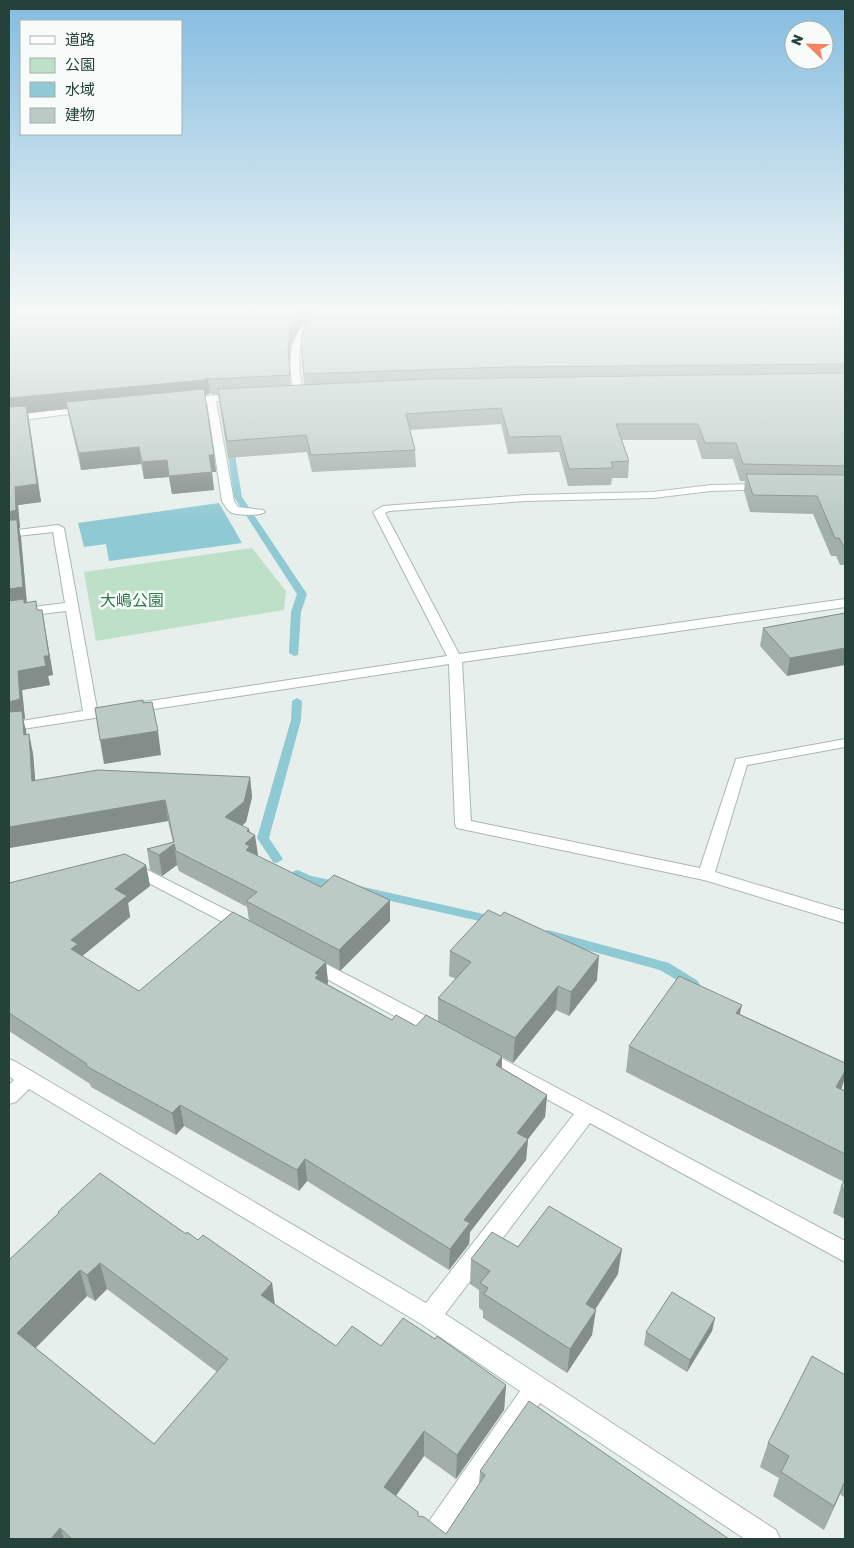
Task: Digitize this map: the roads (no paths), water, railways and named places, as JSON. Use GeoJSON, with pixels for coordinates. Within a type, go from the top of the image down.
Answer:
{"type":"FeatureCollection","features":[{"type":"Feature","properties":{"kind":"street"},"geometry":{"type":"LineString","coordinates":[[297,380],[299,393]]}},
{"type":"Feature","properties":{"kind":"street"},"geometry":{"type":"LineString","coordinates":[[172,402],[250,396]]}},
{"type":"Feature","properties":{"kind":"street"},"geometry":{"type":"LineString","coordinates":[[211,398],[228,501],[234,510],[257,512]]}},
{"type":"Feature","properties":{"kind":"street"},"geometry":{"type":"LineString","coordinates":[[9,419],[94,408]]}},
{"type":"Feature","properties":{"kind":"street"},"geometry":{"type":"LineString","coordinates":[[776,487],[710,488],[625,496],[469,501],[387,508],[379,512],[455,659],[463,824],[706,875],[845,917]]}},
{"type":"Feature","properties":{"kind":"street"},"geometry":{"type":"LineString","coordinates":[[9,534],[58,528],[91,714]]}},
{"type":"Feature","properties":{"kind":"street"},"geometry":{"type":"LineString","coordinates":[[9,727],[455,659],[845,603]]}},
{"type":"Feature","properties":{"kind":"street"},"geometry":{"type":"LineString","coordinates":[[9,614],[73,606]]}},
{"type":"Feature","properties":{"kind":"street"},"geometry":{"type":"LineString","coordinates":[[706,875],[742,762],[845,743]]}},
{"type":"Feature","properties":{"kind":"street"},"geometry":{"type":"LineString","coordinates":[[110,869],[128,865],[263,936]]}},
{"type":"Feature","properties":{"kind":"street"},"geometry":{"type":"LineString","coordinates":[[298,955],[845,1252]]}},
{"type":"Feature","properties":{"kind":"street"},"geometry":{"type":"LineString","coordinates":[[9,1067],[429,1317],[767,1539]]}},
{"type":"Feature","properties":{"kind":"street"},"geometry":{"type":"LineString","coordinates":[[9,1096],[28,1079]]}},
{"type":"Feature","properties":{"kind":"street"},"geometry":{"type":"LineString","coordinates":[[429,1317],[587,1112]]}},
{"type":"Feature","properties":{"kind":"street"},"geometry":{"type":"LineString","coordinates":[[432,1539],[537,1387]]}},
{"type":"Feature","properties":{"kind":"water"},"geometry":{"type":"Polygon","coordinates":[[[219,503],[242,543],[109,561],[106,544],[84,547],[78,523],[219,503]]]}},
{"type":"Feature","properties":{"kind":"waterway"},"geometry":{"type":"LineString","coordinates":[[229,443],[238,497],[302,594],[296,612],[294,653]]}},
{"type":"Feature","properties":{"kind":"waterway"},"geometry":{"type":"LineString","coordinates":[[277,859],[263,838],[296,720],[297,701]]}},
{"type":"Feature","properties":{"kind":"waterway"},"geometry":{"type":"LineString","coordinates":[[298,874],[308,879],[341,886]]}},
{"type":"Feature","properties":{"kind":"waterway"},"geometry":{"type":"LineString","coordinates":[[359,890],[497,921]]}},
{"type":"Feature","properties":{"kind":"waterway"},"geometry":{"type":"LineString","coordinates":[[548,935],[664,966],[693,985]]}},
{"type":"Feature","properties":{"kind":"park label","name":"大嶋公園"},"geometry":{"type":"Point","coordinates":[132,600]}}]}
